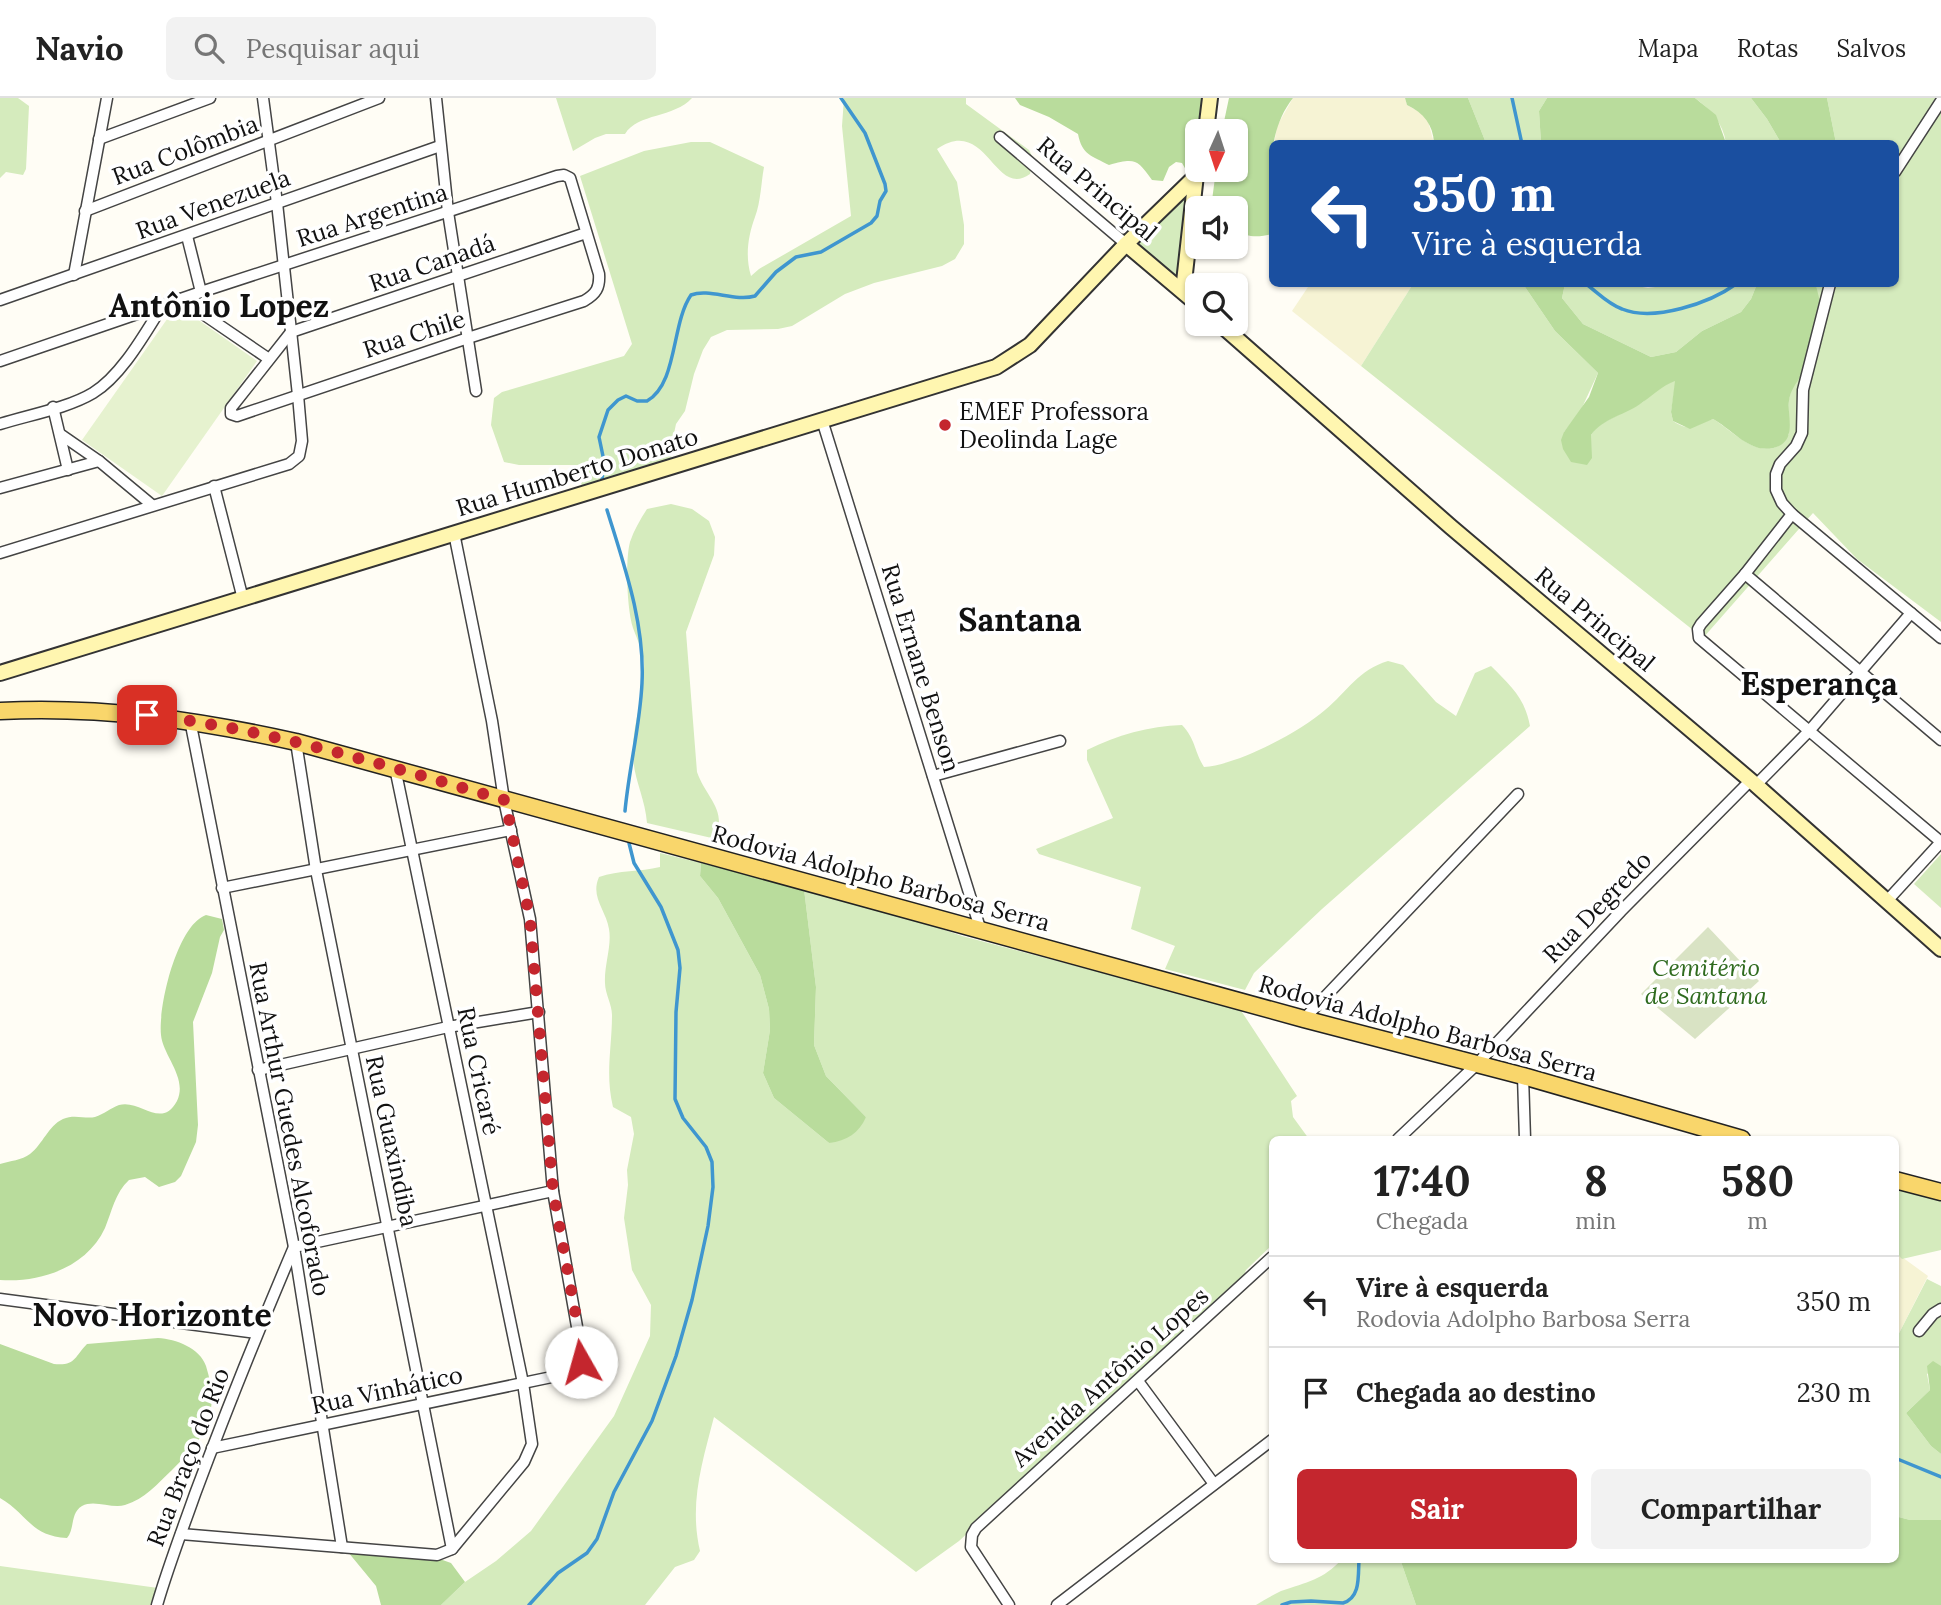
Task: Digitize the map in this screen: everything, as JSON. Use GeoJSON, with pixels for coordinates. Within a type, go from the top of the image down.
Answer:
{"type":"FeatureCollection","features":[{"type":"Feature","properties":{"kind":"main road"},"geometry":{"type":"LineString","coordinates":[[1207,119],[1210,98]]}},
{"type":"Feature","properties":{"kind":"main road","name":"Rua Humberto Donato"},"geometry":{"type":"LineString","coordinates":[[0,673],[983,372],[1010,359],[1030,345],[1188,182]]}},
{"type":"Feature","properties":{"kind":"main road"},"geometry":{"type":"LineString","coordinates":[[1183,292],[1195,182]]}},
{"type":"Feature","properties":{"kind":"main road","name":"Rua Principal"},"geometry":{"type":"LineString","coordinates":[[1126,244],[1183,292]]}},
{"type":"Feature","properties":{"kind":"main road","name":"Rua Principal"},"geometry":{"type":"LineString","coordinates":[[1234,336],[1451,527],[1753,783],[1941,949]]}},
{"type":"Feature","properties":{"kind":"main road","name":"Rodovia Adolpho Barbosa Serra"},"geometry":{"type":"LineString","coordinates":[[0,711],[112,712],[190,720],[296,742],[1304,1019],[1523,1076],[1732,1136]]}},
{"type":"Feature","properties":{"kind":"main road"},"geometry":{"type":"LineString","coordinates":[[1899,1181],[1941,1192]]}},
{"type":"Feature","properties":{"kind":"street"},"geometry":{"type":"LineString","coordinates":[[74,275],[107,98]]}},
{"type":"Feature","properties":{"kind":"street"},"geometry":{"type":"LineString","coordinates":[[99,139],[210,98]]}},
{"type":"Feature","properties":{"kind":"street"},"geometry":{"type":"LineString","coordinates":[[0,552],[289,464],[299,456],[298,395],[263,98]]}},
{"type":"Feature","properties":{"kind":"street","name":"Rua Colômbia"},"geometry":{"type":"LineString","coordinates":[[85,211],[379,98]]}},
{"type":"Feature","properties":{"kind":"street"},"geometry":{"type":"LineString","coordinates":[[436,98],[448,212],[476,391]]}},
{"type":"Feature","properties":{"kind":"street"},"geometry":{"type":"LineString","coordinates":[[1899,166],[1941,101]]}},
{"type":"Feature","properties":{"kind":"street","name":"Rua Principal"},"geometry":{"type":"LineString","coordinates":[[1000,137],[1126,244]]}},
{"type":"Feature","properties":{"kind":"street","name":"Rua Venezuela"},"geometry":{"type":"LineString","coordinates":[[0,300],[440,146]]}},
{"type":"Feature","properties":{"kind":"street","name":"Rua Argentina"},"geometry":{"type":"LineString","coordinates":[[0,361],[201,292],[564,174],[570,178],[586,233]]}},
{"type":"Feature","properties":{"kind":"street","name":"Rua Chile"},"geometry":{"type":"LineString","coordinates":[[269,359],[231,408],[231,414],[237,415],[584,301],[598,289],[599,274],[586,233]]}},
{"type":"Feature","properties":{"kind":"street","name":"Rua Canadá"},"geometry":{"type":"LineString","coordinates":[[290,332],[586,233]]}},
{"type":"Feature","properties":{"kind":"street"},"geometry":{"type":"LineString","coordinates":[[187,236],[201,292]]}},
{"type":"Feature","properties":{"kind":"street"},"geometry":{"type":"LineString","coordinates":[[1829,287],[1803,390],[1802,433],[1796,446],[1780,464],[1776,474],[1776,490],[1782,503],[1792,514],[1941,638]]}},
{"type":"Feature","properties":{"kind":"street"},"geometry":{"type":"LineString","coordinates":[[181,299],[269,359],[290,332]]}},
{"type":"Feature","properties":{"kind":"street"},"geometry":{"type":"LineString","coordinates":[[0,424],[80,399],[101,387],[140,342],[161,307]]}},
{"type":"Feature","properties":{"kind":"street"},"geometry":{"type":"LineString","coordinates":[[53,407],[68,470]]}},
{"type":"Feature","properties":{"kind":"street","name":"Rua Ernane Benson"},"geometry":{"type":"LineString","coordinates":[[822,420],[980,928]]}},
{"type":"Feature","properties":{"kind":"street"},"geometry":{"type":"LineString","coordinates":[[60,434],[99,461],[152,505]]}},
{"type":"Feature","properties":{"kind":"street"},"geometry":{"type":"LineString","coordinates":[[0,488],[99,461]]}},
{"type":"Feature","properties":{"kind":"street"},"geometry":{"type":"LineString","coordinates":[[214,486],[243,599]]}},
{"type":"Feature","properties":{"kind":"street"},"geometry":{"type":"LineString","coordinates":[[1792,514],[1701,624],[1699,638],[1941,842],[1886,902]]}},
{"type":"Feature","properties":{"kind":"street"},"geometry":{"type":"LineString","coordinates":[[294,1247],[553,1191],[530,919],[454,533]]}},
{"type":"Feature","properties":{"kind":"street"},"geometry":{"type":"LineString","coordinates":[[1745,574],[1941,740]]}},
{"type":"Feature","properties":{"kind":"street","name":"Rua Degredo"},"geometry":{"type":"LineString","coordinates":[[1476,1065],[1621,911],[1810,730],[1911,613]]}},
{"type":"Feature","properties":{"kind":"street","name":"Rua Arthur Guedes Alcoforado"},"geometry":{"type":"LineString","coordinates":[[190,720],[294,1247],[342,1547]]}},
{"type":"Feature","properties":{"kind":"street"},"geometry":{"type":"LineString","coordinates":[[933,776],[1060,741]]}},
{"type":"Feature","properties":{"kind":"street","name":"Rua Guaxindiba"},"geometry":{"type":"LineString","coordinates":[[296,742],[316,870],[452,1549]]}},
{"type":"Feature","properties":{"kind":"street","name":"Rua Cricaré"},"geometry":{"type":"LineString","coordinates":[[395,768],[523,1383],[531,1436],[531,1449],[524,1462],[452,1549]]}},
{"type":"Feature","properties":{"kind":"street"},"geometry":{"type":"LineString","coordinates":[[1304,1019],[1518,793]]}},
{"type":"Feature","properties":{"kind":"street"},"geometry":{"type":"LineString","coordinates":[[222,888],[511,830]]}},
{"type":"Feature","properties":{"kind":"street"},"geometry":{"type":"LineString","coordinates":[[258,1070],[449,1027],[539,1012]]}},
{"type":"Feature","properties":{"kind":"street"},"geometry":{"type":"LineString","coordinates":[[1401,1136],[1476,1065]]}},
{"type":"Feature","properties":{"kind":"street"},"geometry":{"type":"LineString","coordinates":[[1523,1076],[1524,1136]]}},
{"type":"Feature","properties":{"kind":"street","name":"Rua Vinhático"},"geometry":{"type":"LineString","coordinates":[[212,1448],[571,1373],[579,1366],[583,1355],[553,1191]]}},
{"type":"Feature","properties":{"kind":"street","name":"Rua Braço do Rio"},"geometry":{"type":"LineString","coordinates":[[157,1605],[212,1448],[294,1247]]}},
{"type":"Feature","properties":{"kind":"street","name":"Avenida Antônio Lopes"},"geometry":{"type":"LineString","coordinates":[[1009,1605],[971,1547],[976,1528],[1269,1260]]}},
{"type":"Feature","properties":{"kind":"street"},"geometry":{"type":"LineString","coordinates":[[0,1299],[257,1333]]}},
{"type":"Feature","properties":{"kind":"street"},"geometry":{"type":"LineString","coordinates":[[1919,1331],[1933,1314],[1941,1309]]}},
{"type":"Feature","properties":{"kind":"street"},"geometry":{"type":"LineString","coordinates":[[1138,1381],[1214,1484]]}},
{"type":"Feature","properties":{"kind":"street"},"geometry":{"type":"LineString","coordinates":[[1057,1605],[1269,1442]]}},
{"type":"Feature","properties":{"kind":"street"},"geometry":{"type":"LineString","coordinates":[[181,1534],[431,1555],[452,1549]]}},
{"type":"Feature","properties":{"kind":"shaded area"},"geometry":{"type":"Polygon","coordinates":[[[1293,98],[1405,98],[1407,105],[1423,114],[1428,121],[1433,140],[1275,140],[1277,126],[1293,98]]]}},
{"type":"Feature","properties":{"kind":"shaded area"},"geometry":{"type":"Polygon","coordinates":[[[1308,287],[1411,287],[1361,366],[1292,311],[1308,287]]]}},
{"type":"Feature","properties":{"kind":"shaded area"},"geometry":{"type":"Polygon","coordinates":[[[1899,1255],[1928,1276],[1899,1333],[1899,1255]]]}},
{"type":"Feature","properties":{"kind":"green space"},"geometry":{"type":"Polygon","coordinates":[[[0,98],[18,98],[29,106],[26,169],[23,175],[6,172],[0,178],[0,98]]]}},
{"type":"Feature","properties":{"kind":"green space"},"geometry":{"type":"Polygon","coordinates":[[[556,98],[692,98],[676,109],[638,122],[625,134],[606,134],[573,151],[556,98]]]}},
{"type":"Feature","properties":{"kind":"green space"},"geometry":{"type":"Polygon","coordinates":[[[844,98],[966,98],[966,104],[1029,150],[1033,158],[1030,174],[1018,179],[1007,176],[968,142],[954,141],[937,149],[957,182],[964,225],[964,244],[955,259],[942,266],[874,283],[845,294],[792,326],[778,329],[727,330],[711,337],[694,374],[685,411],[676,424],[671,462],[582,488],[578,465],[519,465],[504,462],[491,425],[494,398],[502,392],[624,356],[632,344],[580,176],[644,151],[691,142],[710,142],[764,167],[759,205],[748,246],[751,276],[851,216],[842,126],[844,98]]]}},
{"type":"Feature","properties":{"kind":"green space"},"geometry":{"type":"Polygon","coordinates":[[[1015,98],[1215,98],[1212,119],[1185,119],[1185,168],[1182,163],[1176,162],[1169,167],[1163,181],[1152,180],[1135,162],[1125,161],[1109,165],[1093,157],[1085,151],[1078,134],[1049,117],[1020,105],[1015,98]]]}},
{"type":"Feature","properties":{"kind":"green space"},"geometry":{"type":"Polygon","coordinates":[[[1229,98],[1293,98],[1283,113],[1274,140],[1269,140],[1269,234],[1248,236],[1248,196],[1213,196],[1214,182],[1248,182],[1248,119],[1225,119],[1229,98]]]}},
{"type":"Feature","properties":{"kind":"green space"},"geometry":{"type":"Polygon","coordinates":[[[1405,98],[1468,98],[1485,140],[1434,140],[1426,120],[1407,105],[1405,98]]]}},
{"type":"Feature","properties":{"kind":"green space"},"geometry":{"type":"Polygon","coordinates":[[[1468,98],[1547,98],[1539,111],[1541,140],[1485,140],[1468,98]]]}},
{"type":"Feature","properties":{"kind":"green space"},"geometry":{"type":"Polygon","coordinates":[[[1547,98],[1695,98],[1716,115],[1725,140],[1541,140],[1539,111],[1547,98]]]}},
{"type":"Feature","properties":{"kind":"green space"},"geometry":{"type":"Polygon","coordinates":[[[1695,98],[1751,98],[1779,140],[1725,140],[1722,129],[1706,107],[1695,98]]]}},
{"type":"Feature","properties":{"kind":"green space"},"geometry":{"type":"Polygon","coordinates":[[[1751,98],[1827,98],[1835,140],[1779,140],[1751,98]]]}},
{"type":"Feature","properties":{"kind":"green space"},"geometry":{"type":"Polygon","coordinates":[[[1827,98],[1941,98],[1941,622],[1857,559],[1813,513],[1703,638],[1361,366],[1411,287],[1525,287],[1555,331],[1598,373],[1580,412],[1564,432],[1591,444],[1591,435],[1597,426],[1643,402],[1658,388],[1676,380],[1671,412],[1673,421],[1685,427],[1693,427],[1713,419],[1752,445],[1770,449],[1778,446],[1789,434],[1789,399],[1817,294],[1816,287],[1899,287],[1899,140],[1835,140],[1827,98]]]}},
{"type":"Feature","properties":{"kind":"green space"},"geometry":{"type":"Polygon","coordinates":[[[1185,195],[1177,278],[1135,241],[1185,195]]]}},
{"type":"Feature","properties":{"kind":"green space"},"geometry":{"type":"Polygon","coordinates":[[[1525,287],[1564,287],[1562,298],[1583,324],[1651,357],[1676,352],[1702,331],[1741,312],[1756,287],[1817,287],[1821,307],[1805,368],[1790,396],[1788,436],[1785,442],[1769,449],[1743,441],[1713,419],[1690,429],[1673,421],[1671,412],[1675,381],[1596,429],[1591,435],[1592,458],[1587,465],[1571,462],[1561,440],[1589,397],[1598,373],[1555,331],[1525,287]]]}},
{"type":"Feature","properties":{"kind":"green space"},"geometry":{"type":"Polygon","coordinates":[[[1564,287],[1756,287],[1741,312],[1702,331],[1676,352],[1651,357],[1583,324],[1562,298],[1564,287]]]}},
{"type":"Feature","properties":{"kind":"green space"},"geometry":{"type":"Polygon","coordinates":[[[177,305],[257,361],[162,496],[82,440],[177,305]]]}},
{"type":"Feature","properties":{"kind":"green space"},"geometry":{"type":"Polygon","coordinates":[[[671,504],[692,509],[709,521],[715,537],[714,555],[686,632],[697,772],[717,811],[719,828],[716,839],[647,823],[633,760],[633,740],[644,679],[644,664],[629,610],[628,550],[633,533],[647,509],[671,504]]]}},
{"type":"Feature","properties":{"kind":"green space"},"geometry":{"type":"Polygon","coordinates":[[[1388,661],[1403,665],[1436,702],[1456,716],[1475,673],[1491,666],[1520,700],[1530,726],[1322,909],[1254,973],[1245,990],[1165,969],[1175,946],[1131,929],[1141,887],[1039,854],[1036,849],[1113,818],[1087,760],[1087,750],[1133,732],[1182,725],[1204,767],[1218,765],[1268,746],[1300,728],[1325,710],[1361,675],[1388,661]]]}},
{"type":"Feature","properties":{"kind":"green space"},"geometry":{"type":"Polygon","coordinates":[[[660,853],[701,863],[700,876],[718,898],[760,975],[769,1009],[770,1030],[763,1073],[774,1098],[829,1143],[866,1117],[826,1076],[814,1045],[816,987],[804,889],[899,914],[962,936],[1240,1009],[1297,1096],[1291,1101],[1293,1117],[1307,1136],[1269,1136],[1269,1248],[1246,1270],[1243,1278],[959,1541],[916,1572],[714,1417],[701,1467],[696,1500],[700,1551],[694,1560],[675,1567],[645,1605],[441,1605],[465,1582],[496,1561],[531,1531],[614,1416],[650,1336],[651,1305],[632,1270],[624,1218],[627,1170],[634,1134],[631,1117],[613,1107],[611,1095],[609,1072],[612,1015],[605,983],[610,935],[596,891],[599,877],[660,867],[660,853]]]}},
{"type":"Feature","properties":{"kind":"green space"},"geometry":{"type":"Polygon","coordinates":[[[1941,854],[1941,908],[1914,884],[1941,854]]]}},
{"type":"Feature","properties":{"kind":"green space"},"geometry":{"type":"Polygon","coordinates":[[[701,863],[804,889],[816,987],[814,1045],[826,1076],[866,1117],[860,1128],[847,1138],[829,1143],[774,1098],[763,1073],[770,1030],[769,1009],[760,975],[718,898],[700,876],[701,863]]]}},
{"type":"Feature","properties":{"kind":"green space"},"geometry":{"type":"Polygon","coordinates":[[[206,915],[222,919],[224,930],[212,973],[193,1022],[198,1125],[196,1142],[181,1176],[175,1182],[159,1187],[145,1177],[129,1180],[117,1196],[97,1242],[87,1253],[61,1270],[46,1275],[31,1279],[0,1280],[0,1164],[30,1154],[53,1126],[63,1119],[95,1117],[127,1104],[150,1112],[164,1113],[177,1101],[179,1084],[161,1035],[163,1006],[178,950],[186,934],[206,915]]]}},
{"type":"Feature","properties":{"kind":"green space","name":"Cemitério de Santana"},"geometry":{"type":"Polygon","coordinates":[[[1708,927],[1759,981],[1695,1039],[1641,994],[1708,927]]]}},
{"type":"Feature","properties":{"kind":"green space"},"geometry":{"type":"Polygon","coordinates":[[[1899,1187],[1941,1198],[1941,1250],[1902,1259],[1899,1256],[1899,1187]]]}},
{"type":"Feature","properties":{"kind":"green space"},"geometry":{"type":"Polygon","coordinates":[[[1927,1279],[1941,1286],[1941,1366],[1927,1374],[1930,1390],[1906,1413],[1931,1446],[1941,1454],[1941,1520],[1910,1520],[1899,1517],[1899,1333],[1927,1279]]]}},
{"type":"Feature","properties":{"kind":"green space"},"geometry":{"type":"Polygon","coordinates":[[[158,1338],[172,1340],[193,1349],[206,1366],[212,1398],[211,1412],[201,1436],[172,1470],[139,1499],[120,1506],[92,1503],[82,1506],[76,1513],[67,1538],[37,1529],[0,1498],[0,1344],[54,1364],[67,1364],[74,1360],[87,1344],[158,1338]]]}},
{"type":"Feature","properties":{"kind":"green space"},"geometry":{"type":"Polygon","coordinates":[[[1933,1361],[1941,1366],[1941,1454],[1931,1446],[1906,1413],[1930,1390],[1927,1366],[1933,1361]]]}},
{"type":"Feature","properties":{"kind":"green space"},"geometry":{"type":"Polygon","coordinates":[[[1899,1517],[1910,1520],[1941,1520],[1941,1605],[1416,1605],[1401,1563],[1899,1563],[1899,1517]]]}},
{"type":"Feature","properties":{"kind":"green space"},"geometry":{"type":"Polygon","coordinates":[[[348,1552],[437,1558],[451,1563],[465,1582],[441,1605],[381,1605],[376,1586],[348,1552]]]}},
{"type":"Feature","properties":{"kind":"green space"},"geometry":{"type":"Polygon","coordinates":[[[1338,1563],[1401,1563],[1416,1605],[1256,1605],[1281,1591],[1321,1576],[1338,1563]]]}},
{"type":"Feature","properties":{"kind":"green space"},"geometry":{"type":"Polygon","coordinates":[[[0,1566],[158,1588],[153,1605],[0,1605],[0,1566]]]}},
{"type":"Feature","properties":{"kind":"waterway"},"geometry":{"type":"LineString","coordinates":[[602,480],[604,461],[599,437],[608,410],[626,396],[637,401],[647,401],[657,392],[669,367],[680,321],[691,295],[706,293],[755,296],[776,272],[796,257],[821,252],[871,223],[877,216],[880,201],[886,191],[885,184],[865,133],[841,98]]}},
{"type":"Feature","properties":{"kind":"waterway"},"geometry":{"type":"LineString","coordinates":[[1512,98],[1521,140]]}},
{"type":"Feature","properties":{"kind":"waterway"},"geometry":{"type":"LineString","coordinates":[[1590,287],[1617,307],[1650,313],[1697,304],[1731,287]]}},
{"type":"Feature","properties":{"kind":"waterway"},"geometry":{"type":"LineString","coordinates":[[607,510],[637,616],[642,661],[639,715],[625,811]]}},
{"type":"Feature","properties":{"kind":"waterway"},"geometry":{"type":"LineString","coordinates":[[529,1605],[558,1573],[587,1553],[597,1539],[614,1492],[652,1421],[676,1356],[692,1300],[708,1226],[713,1187],[712,1162],[706,1147],[683,1118],[675,1099],[676,1012],[680,968],[678,950],[661,907],[634,863],[629,843]]}},
{"type":"Feature","properties":{"kind":"waterway"},"geometry":{"type":"LineString","coordinates":[[1899,1460],[1941,1477]]}},
{"type":"Feature","properties":{"kind":"waterway"},"geometry":{"type":"LineString","coordinates":[[1282,1605],[1311,1601],[1343,1603],[1349,1600],[1356,1591],[1359,1563]]}},
{"type":"Feature","properties":{"kind":"place","name":"EMEF Professora Deolinda Lage"},"geometry":{"type":"Point","coordinates":[945,425]}},
{"type":"Feature","properties":{"kind":"district","name":"Antônio Lopez"},"geometry":{"type":"Point","coordinates":[219,305]}},
{"type":"Feature","properties":{"kind":"district","name":"Santana"},"geometry":{"type":"Point","coordinates":[1020,619]}},
{"type":"Feature","properties":{"kind":"district","name":"Esperança"},"geometry":{"type":"Point","coordinates":[1819,683]}},
{"type":"Feature","properties":{"kind":"district","name":"Novo Horizonte"},"geometry":{"type":"Point","coordinates":[152,1314]}},
{"type":"Feature","properties":{"kind":"route"},"geometry":{"type":"LineString","coordinates":[[147,715],[214,724],[296,742],[505,800],[530,919],[553,1191],[583,1355],[581,1362]]}}]}
